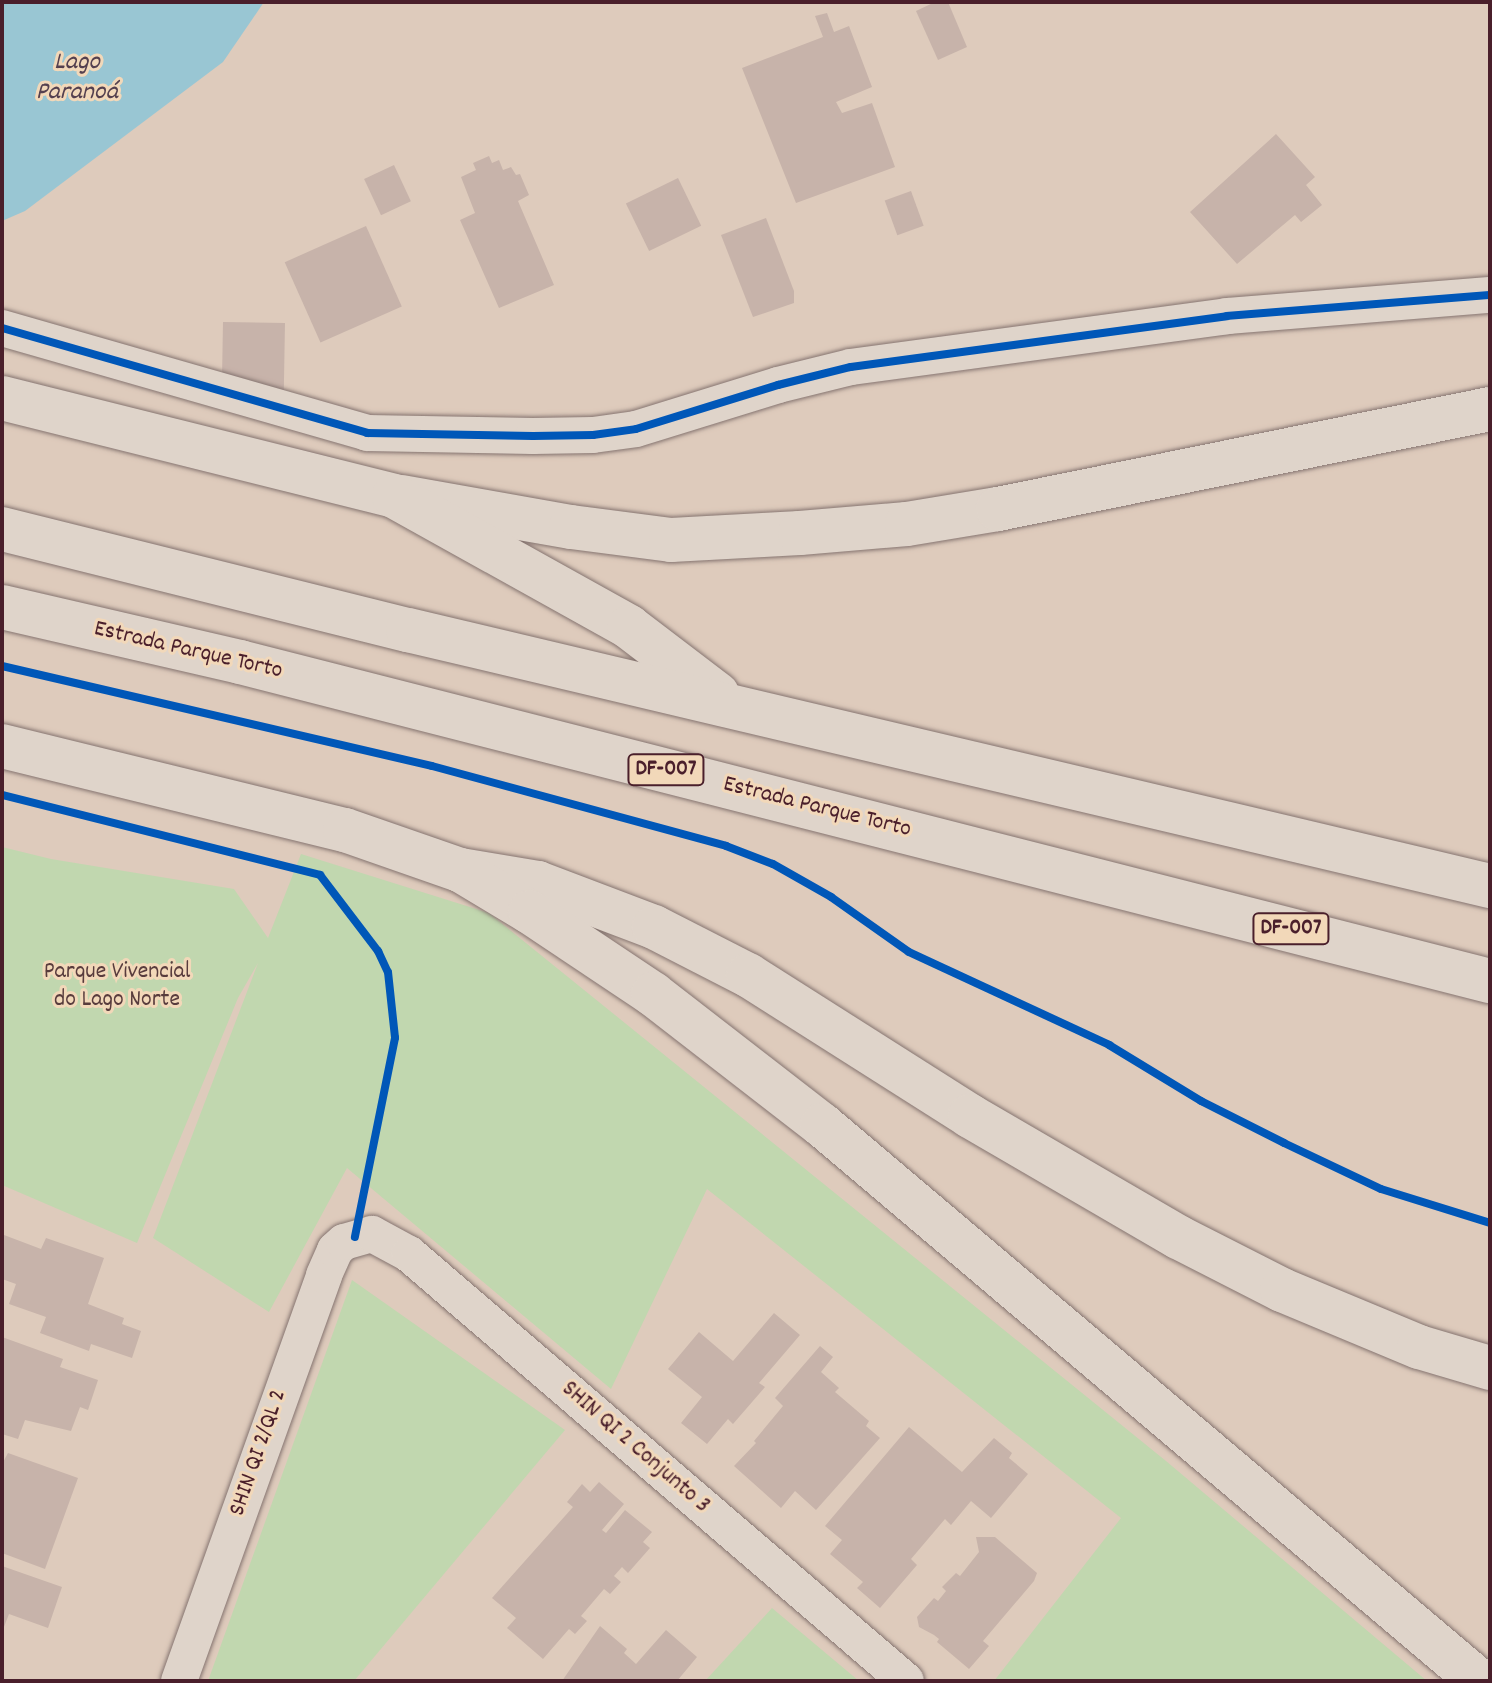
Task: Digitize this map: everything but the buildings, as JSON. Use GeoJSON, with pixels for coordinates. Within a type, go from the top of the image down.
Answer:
{"type":"FeatureCollection","features":[{"type":"Feature","properties":{"kind":"main road"},"geometry":{"type":"LineString","coordinates":[[2,398],[394,496],[571,527],[671,540],[907,524],[1482,415]]}},
{"type":"Feature","properties":{"kind":"main road"},"geometry":{"type":"LineString","coordinates":[[394,496],[629,627],[728,703]]}},
{"type":"Feature","properties":{"kind":"main road"},"geometry":{"type":"LineString","coordinates":[[2,529],[408,630],[728,703],[1490,886]]}},
{"type":"Feature","properties":{"kind":"main road","name":"Estrada Parque Torto"},"geometry":{"type":"LineString","coordinates":[[2,607],[240,662],[1490,981]]}},
{"type":"Feature","properties":{"kind":"main road"},"geometry":{"type":"LineString","coordinates":[[2,746],[345,830],[460,870],[538,883],[654,927],[748,975],[970,1116],[1178,1237],[1282,1290],[1419,1347],[1490,1368]]}},
{"type":"Feature","properties":{"kind":"main road"},"geometry":{"type":"LineString","coordinates":[[460,870],[530,912],[722,1044],[834,1135],[1479,1681]]}},
{"type":"Feature","properties":{"kind":"street"},"geometry":{"type":"LineString","coordinates":[[2,328],[367,433],[593,435],[636,429],[778,385],[865,365],[1227,316],[1490,295]]}},
{"type":"Feature","properties":{"kind":"street","name":"SHIN QI 2 Conjunto 3"},"geometry":{"type":"LineString","coordinates":[[355,1237],[372,1234],[409,1254],[906,1681]]}},
{"type":"Feature","properties":{"kind":"street","name":"SHIN QI 2/QL 2"},"geometry":{"type":"LineString","coordinates":[[179,1681],[324,1275],[335,1250],[355,1237]]}},
{"type":"Feature","properties":{"kind":"green space","name":"Parque Vivencial do Lago Norte"},"geometry":{"type":"Polygon","coordinates":[[[2,847],[51,859],[234,889],[268,938],[301,854],[489,913],[1166,1461],[1427,1681],[994,1681],[1121,1518],[707,1189],[611,1389],[347,1168],[269,1312],[153,1238],[258,963],[238,998],[137,1243],[2,1185],[2,847]]]}},
{"type":"Feature","properties":{"kind":"green space"},"geometry":{"type":"Polygon","coordinates":[[[352,1280],[565,1430],[354,1681],[208,1681],[352,1280]]]}},
{"type":"Feature","properties":{"kind":"green space"},"geometry":{"type":"Polygon","coordinates":[[[772,1608],[859,1681],[705,1681],[772,1608]]]}},
{"type":"Feature","properties":{"kind":"water","name":"Lago Paranoá"},"geometry":{"type":"Polygon","coordinates":[[[2,2],[264,2],[223,62],[25,211],[2,221],[2,2]]]}},
{"type":"Feature","properties":{"kind":"cycle path"},"geometry":{"type":"LineString","coordinates":[[2,328],[367,433],[593,435],[636,429],[778,385],[851,367],[1227,316],[1490,295]]}},
{"type":"Feature","properties":{"kind":"cycle path"},"geometry":{"type":"LineString","coordinates":[[2,666],[432,766],[726,846],[773,864],[831,897],[909,952],[1109,1045],[1201,1101],[1284,1143],[1381,1189],[1490,1223]]}},
{"type":"Feature","properties":{"kind":"cycle path"},"geometry":{"type":"LineString","coordinates":[[2,795],[320,875],[378,951],[388,972],[395,1038],[355,1237]]}}]}
